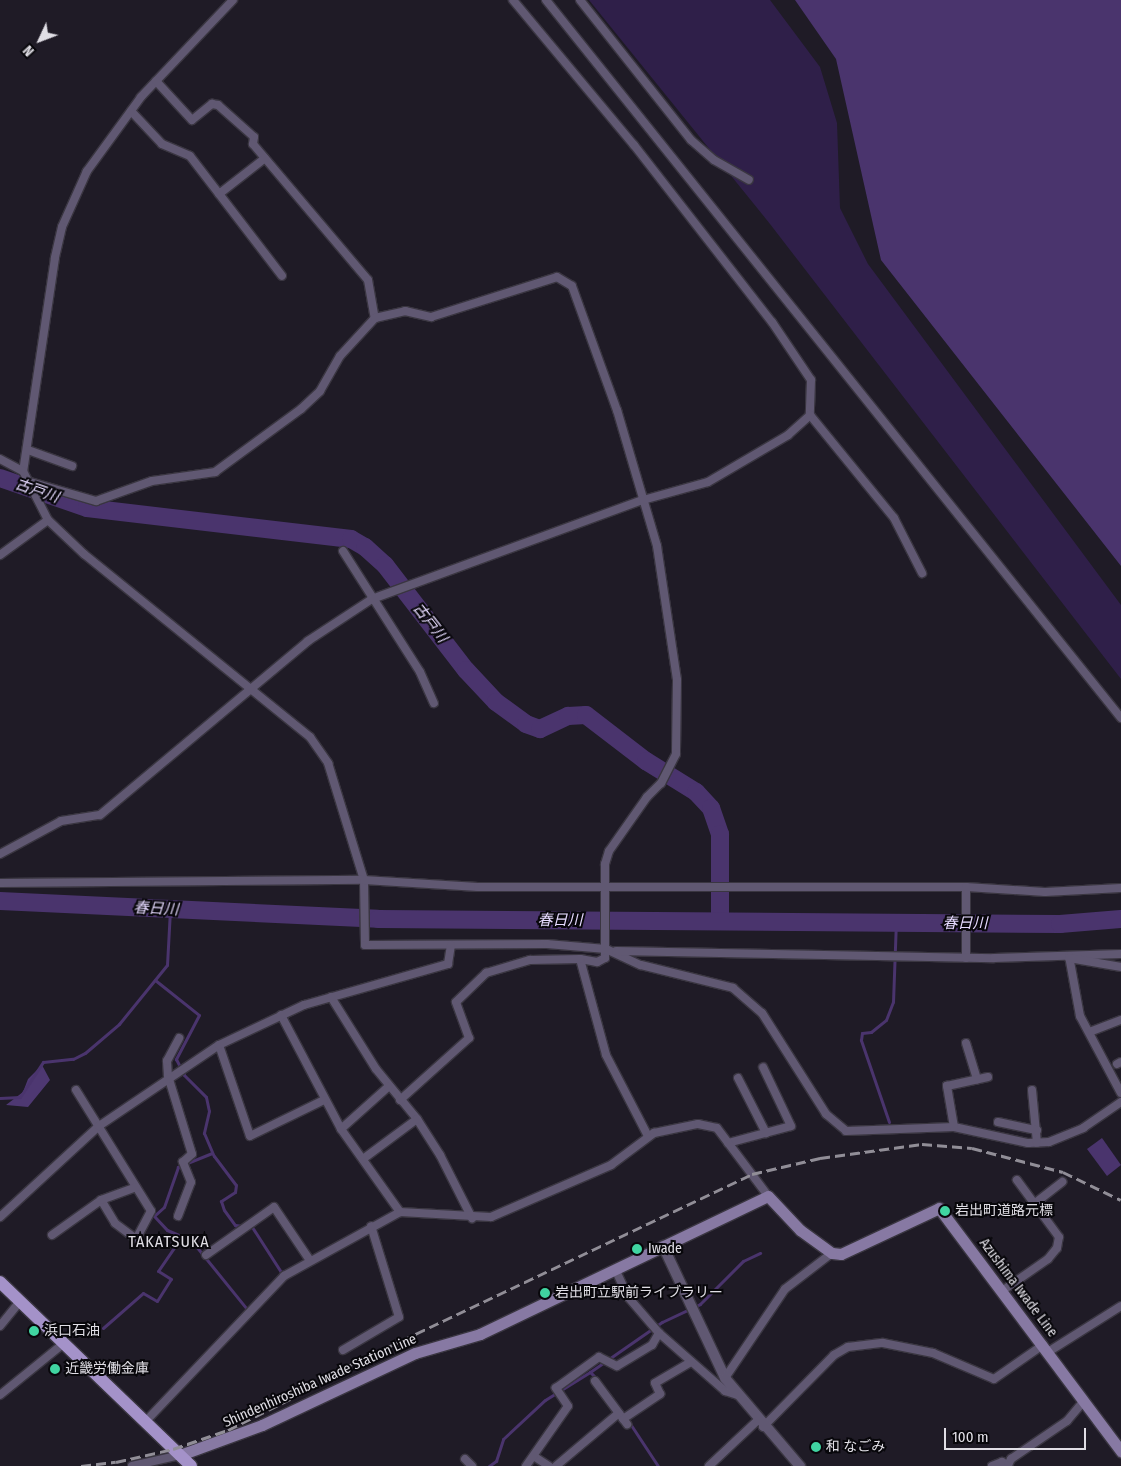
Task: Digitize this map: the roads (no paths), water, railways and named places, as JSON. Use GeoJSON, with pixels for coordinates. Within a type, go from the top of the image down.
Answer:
{"type":"FeatureCollection","features":[{"type":"Feature","properties":{"kind":"main road"},"geometry":{"type":"LineString","coordinates":[[663,1246],[768,1196],[800,1230],[832,1254]]}},
{"type":"Feature","properties":{"kind":"main road","name":"Azushima Iwade Line"},"geometry":{"type":"LineString","coordinates":[[832,1254],[841,1254],[938,1208],[1121,1451]]}},
{"type":"Feature","properties":{"kind":"main road","name":"Shindenhiroshiba Iwade Station Line"},"geometry":{"type":"LineString","coordinates":[[180,1455],[262,1425],[415,1353],[480,1334],[616,1271],[663,1246]]}},
{"type":"Feature","properties":{"kind":"main road"},"geometry":{"type":"LineString","coordinates":[[0,1282],[191,1466]]}},
{"type":"Feature","properties":{"kind":"street"},"geometry":{"type":"LineString","coordinates":[[233,0],[156,81],[131,111],[87,171],[62,227],[28,450],[23,471],[48,520],[310,737],[328,763],[364,880],[366,892],[365,945],[605,945],[641,965],[733,988],[746,996],[774,1030],[826,1114],[846,1130],[954,1127],[1037,1143],[1063,1138],[1121,1102]]}},
{"type":"Feature","properties":{"kind":"street"},"geometry":{"type":"LineString","coordinates":[[513,0],[634,145],[772,322],[811,380],[810,415],[894,518],[922,573]]}},
{"type":"Feature","properties":{"kind":"street"},"geometry":{"type":"LineString","coordinates":[[546,0],[1121,718]]}},
{"type":"Feature","properties":{"kind":"street"},"geometry":{"type":"LineString","coordinates":[[580,0],[691,140],[714,160],[749,180]]}},
{"type":"Feature","properties":{"kind":"street"},"geometry":{"type":"LineString","coordinates":[[156,81],[192,120],[212,104],[218,106],[254,137],[253,144],[368,280],[375,318]]}},
{"type":"Feature","properties":{"kind":"street"},"geometry":{"type":"LineString","coordinates":[[131,111],[162,144],[190,156],[282,276]]}},
{"type":"Feature","properties":{"kind":"street"},"geometry":{"type":"LineString","coordinates":[[219,194],[265,158]]}},
{"type":"Feature","properties":{"kind":"street"},"geometry":{"type":"LineString","coordinates":[[27,481],[96,501],[152,481],[215,472],[301,409],[320,391],[340,356],[375,318],[405,311],[431,317],[557,278],[566,280],[572,286],[596,349],[657,546],[671,624],[677,680],[676,754],[661,783],[647,797],[609,851],[604,895],[605,958],[597,962],[580,958],[530,960],[486,973],[456,1002],[469,1038],[400,1100]]}},
{"type":"Feature","properties":{"kind":"street"},"geometry":{"type":"LineString","coordinates":[[1,851],[61,821],[100,815],[308,641],[372,599],[643,500],[708,482],[788,435],[810,415]]}},
{"type":"Feature","properties":{"kind":"street"},"geometry":{"type":"LineString","coordinates":[[28,450],[72,466]]}},
{"type":"Feature","properties":{"kind":"street"},"geometry":{"type":"LineString","coordinates":[[0,459],[23,471]]}},
{"type":"Feature","properties":{"kind":"street"},"geometry":{"type":"LineString","coordinates":[[0,555],[48,520]]}},
{"type":"Feature","properties":{"kind":"street"},"geometry":{"type":"LineString","coordinates":[[343,551],[420,672],[434,703]]}},
{"type":"Feature","properties":{"kind":"street"},"geometry":{"type":"LineString","coordinates":[[0,882],[364,880],[478,887],[966,887],[1045,892],[1121,888]]}},
{"type":"Feature","properties":{"kind":"street"},"geometry":{"type":"LineString","coordinates":[[966,887],[966,958]]}},
{"type":"Feature","properties":{"kind":"street"},"geometry":{"type":"LineString","coordinates":[[0,1217],[99,1126],[168,1076],[219,1045],[282,1015],[331,997],[448,964],[451,946]]}},
{"type":"Feature","properties":{"kind":"street"},"geometry":{"type":"LineString","coordinates":[[615,951],[966,958],[1069,957],[1121,954]]}},
{"type":"Feature","properties":{"kind":"street"},"geometry":{"type":"LineString","coordinates":[[1069,957],[1121,968]]}},
{"type":"Feature","properties":{"kind":"street"},"geometry":{"type":"LineString","coordinates":[[1069,957],[1080,1016],[1121,1093]]}},
{"type":"Feature","properties":{"kind":"street"},"geometry":{"type":"LineString","coordinates":[[580,958],[606,1056],[648,1136]]}},
{"type":"Feature","properties":{"kind":"street"},"geometry":{"type":"LineString","coordinates":[[331,997],[388,1087],[417,1119],[459,1188],[472,1218]]}},
{"type":"Feature","properties":{"kind":"street"},"geometry":{"type":"LineString","coordinates":[[282,1015],[313,1069],[324,1100],[341,1129],[400,1212]]}},
{"type":"Feature","properties":{"kind":"street"},"geometry":{"type":"LineString","coordinates":[[1092,1031],[1121,1019]]}},
{"type":"Feature","properties":{"kind":"street"},"geometry":{"type":"LineString","coordinates":[[178,1038],[167,1061],[168,1076],[192,1154],[183,1162],[191,1182],[178,1216]]}},
{"type":"Feature","properties":{"kind":"street"},"geometry":{"type":"LineString","coordinates":[[966,1043],[977,1079]]}},
{"type":"Feature","properties":{"kind":"street"},"geometry":{"type":"LineString","coordinates":[[219,1045],[250,1136],[324,1100]]}},
{"type":"Feature","properties":{"kind":"street"},"geometry":{"type":"LineString","coordinates":[[728,1143],[791,1126],[763,1067]]}},
{"type":"Feature","properties":{"kind":"street"},"geometry":{"type":"LineString","coordinates":[[954,1127],[947,1086],[988,1077]]}},
{"type":"Feature","properties":{"kind":"street"},"geometry":{"type":"LineString","coordinates":[[738,1078],[766,1133]]}},
{"type":"Feature","properties":{"kind":"street"},"geometry":{"type":"LineString","coordinates":[[341,1129],[388,1087]]}},
{"type":"Feature","properties":{"kind":"street"},"geometry":{"type":"LineString","coordinates":[[76,1090],[150,1211],[136,1239],[115,1223],[101,1200]]}},
{"type":"Feature","properties":{"kind":"street"},"geometry":{"type":"LineString","coordinates":[[1032,1090],[1037,1143]]}},
{"type":"Feature","properties":{"kind":"street"},"geometry":{"type":"LineString","coordinates":[[1110,1110],[1121,1110]]}},
{"type":"Feature","properties":{"kind":"street"},"geometry":{"type":"LineString","coordinates":[[363,1159],[417,1119]]}},
{"type":"Feature","properties":{"kind":"street"},"geometry":{"type":"LineString","coordinates":[[998,1122],[1037,1130]]}},
{"type":"Feature","properties":{"kind":"street"},"geometry":{"type":"LineString","coordinates":[[145,1422],[284,1276],[309,1259],[400,1212],[472,1218],[503,1213],[611,1165],[648,1136],[677,1125],[712,1126],[728,1143],[768,1196]]}},
{"type":"Feature","properties":{"kind":"street"},"geometry":{"type":"LineString","coordinates":[[1002,1291],[1057,1248],[1059,1236],[1017,1180]]}},
{"type":"Feature","properties":{"kind":"street"},"geometry":{"type":"LineString","coordinates":[[1034,1204],[1062,1182]]}},
{"type":"Feature","properties":{"kind":"street"},"geometry":{"type":"LineString","coordinates":[[52,1235],[101,1200],[136,1187]]}},
{"type":"Feature","properties":{"kind":"street"},"geometry":{"type":"LineString","coordinates":[[206,1255],[274,1207],[309,1259]]}},
{"type":"Feature","properties":{"kind":"street"},"geometry":{"type":"LineString","coordinates":[[343,1350],[399,1317],[371,1226]]}},
{"type":"Feature","properties":{"kind":"street"},"geometry":{"type":"LineString","coordinates":[[663,1246],[725,1378],[736,1395],[800,1466]]}},
{"type":"Feature","properties":{"kind":"street"},"geometry":{"type":"LineString","coordinates":[[725,1378],[785,1289],[832,1254]]}},
{"type":"Feature","properties":{"kind":"street"},"geometry":{"type":"LineString","coordinates":[[616,1271],[628,1297],[659,1333],[725,1391],[736,1395]]}},
{"type":"Feature","properties":{"kind":"street"},"geometry":{"type":"LineString","coordinates":[[0,1325],[20,1301]]}},
{"type":"Feature","properties":{"kind":"street"},"geometry":{"type":"LineString","coordinates":[[709,1466],[761,1424],[834,1355],[848,1347],[883,1343],[933,1353],[994,1379],[1121,1306]]}},
{"type":"Feature","properties":{"kind":"street"},"geometry":{"type":"LineString","coordinates":[[526,1466],[535,1457],[568,1406],[556,1388],[599,1357],[617,1366],[652,1345],[659,1333]]}},
{"type":"Feature","properties":{"kind":"street"},"geometry":{"type":"LineString","coordinates":[[0,1395],[64,1344]]}},
{"type":"Feature","properties":{"kind":"street"},"geometry":{"type":"LineString","coordinates":[[556,1466],[660,1394],[655,1383],[691,1362]]}},
{"type":"Feature","properties":{"kind":"street"},"geometry":{"type":"LineString","coordinates":[[595,1381],[623,1419]]}},
{"type":"Feature","properties":{"kind":"street"},"geometry":{"type":"LineString","coordinates":[[992,1466],[1002,1462],[1008,1466],[1011,1459],[1067,1421],[1084,1402]]}},
{"type":"Feature","properties":{"kind":"street"},"geometry":{"type":"LineString","coordinates":[[132,1466],[180,1455]]}},
{"type":"Feature","properties":{"kind":"street"},"geometry":{"type":"LineString","coordinates":[[535,1457],[549,1466]]}},
{"type":"Feature","properties":{"kind":"street"},"geometry":{"type":"LineString","coordinates":[[465,1458],[472,1466]]}},
{"type":"Feature","properties":{"kind":"waterway","name":"古戸川"},"geometry":{"type":"LineString","coordinates":[[0,478],[87,508],[351,539],[365,547],[385,565],[466,670],[496,702],[526,724],[540,729],[568,716],[586,715],[646,761],[696,792],[711,808],[720,834],[720,921]]}},
{"type":"Feature","properties":{"kind":"waterway","name":"春日川"},"geometry":{"type":"LineString","coordinates":[[0,901],[378,919],[1060,924],[1121,919]]}},
{"type":"Feature","properties":{"kind":"waterway"},"geometry":{"type":"LineString","coordinates":[[0,1098],[20,1097],[43,1062],[73,1059],[85,1053],[119,1024],[167,965],[170,910]]}},
{"type":"Feature","properties":{"kind":"waterway"},"geometry":{"type":"LineString","coordinates":[[889,1122],[861,1040],[862,1033],[871,1032],[886,1020],[893,1002],[896,922]]}},
{"type":"Feature","properties":{"kind":"waterway"},"geometry":{"type":"LineString","coordinates":[[155,980],[199,1015],[176,1059],[184,1075],[206,1097],[209,1111],[204,1133],[214,1156],[236,1185],[235,1192],[221,1201],[224,1210],[235,1225],[252,1227],[281,1272]]}},
{"type":"Feature","properties":{"kind":"waterway"},"geometry":{"type":"LineString","coordinates":[[212,1153],[178,1167],[164,1207],[154,1216],[167,1230],[191,1240],[246,1308]]}},
{"type":"Feature","properties":{"kind":"waterway"},"geometry":{"type":"LineString","coordinates":[[103,1328],[143,1293],[157,1301],[171,1279],[158,1271],[182,1236]]}},
{"type":"Feature","properties":{"kind":"waterway"},"geometry":{"type":"LineString","coordinates":[[597,1379],[590,1372],[662,1322],[700,1304],[743,1261],[760,1253]]}},
{"type":"Feature","properties":{"kind":"waterway"},"geometry":{"type":"LineString","coordinates":[[489,1466],[496,1461],[503,1439],[545,1400],[590,1372]]}},
{"type":"Feature","properties":{"kind":"waterway"},"geometry":{"type":"LineString","coordinates":[[606,1390],[624,1415]]}},
{"type":"Feature","properties":{"kind":"waterway"},"geometry":{"type":"LineString","coordinates":[[629,1422],[658,1466]]}},
{"type":"Feature","properties":{"kind":"railway"},"geometry":{"type":"LineString","coordinates":[[295,1396],[348,1366],[752,1174],[820,1158],[922,1144],[972,1148],[1063,1172],[1121,1200]]}},
{"type":"Feature","properties":{"kind":"railway"},"geometry":{"type":"LineString","coordinates":[[81,1466],[116,1462],[173,1449],[228,1430],[302,1393]]}},
{"type":"Feature","properties":{"kind":"place","name":"岩出町道路元標"},"geometry":{"type":"Point","coordinates":[945,1211]}},
{"type":"Feature","properties":{"kind":"place","name":"Iwade"},"geometry":{"type":"Point","coordinates":[637,1249]}},
{"type":"Feature","properties":{"kind":"place","name":"岩出町立駅前ライブラリー"},"geometry":{"type":"Point","coordinates":[545,1293]}},
{"type":"Feature","properties":{"kind":"place","name":"浜口石油"},"geometry":{"type":"Point","coordinates":[34,1331]}},
{"type":"Feature","properties":{"kind":"place","name":"近畿労働金庫"},"geometry":{"type":"Point","coordinates":[55,1369]}},
{"type":"Feature","properties":{"kind":"place","name":"和 なごみ"},"geometry":{"type":"Point","coordinates":[816,1447]}},
{"type":"Feature","properties":{"kind":"district","name":"TAKATSUKA"},"geometry":{"type":"Point","coordinates":[169,1242]}}]}
